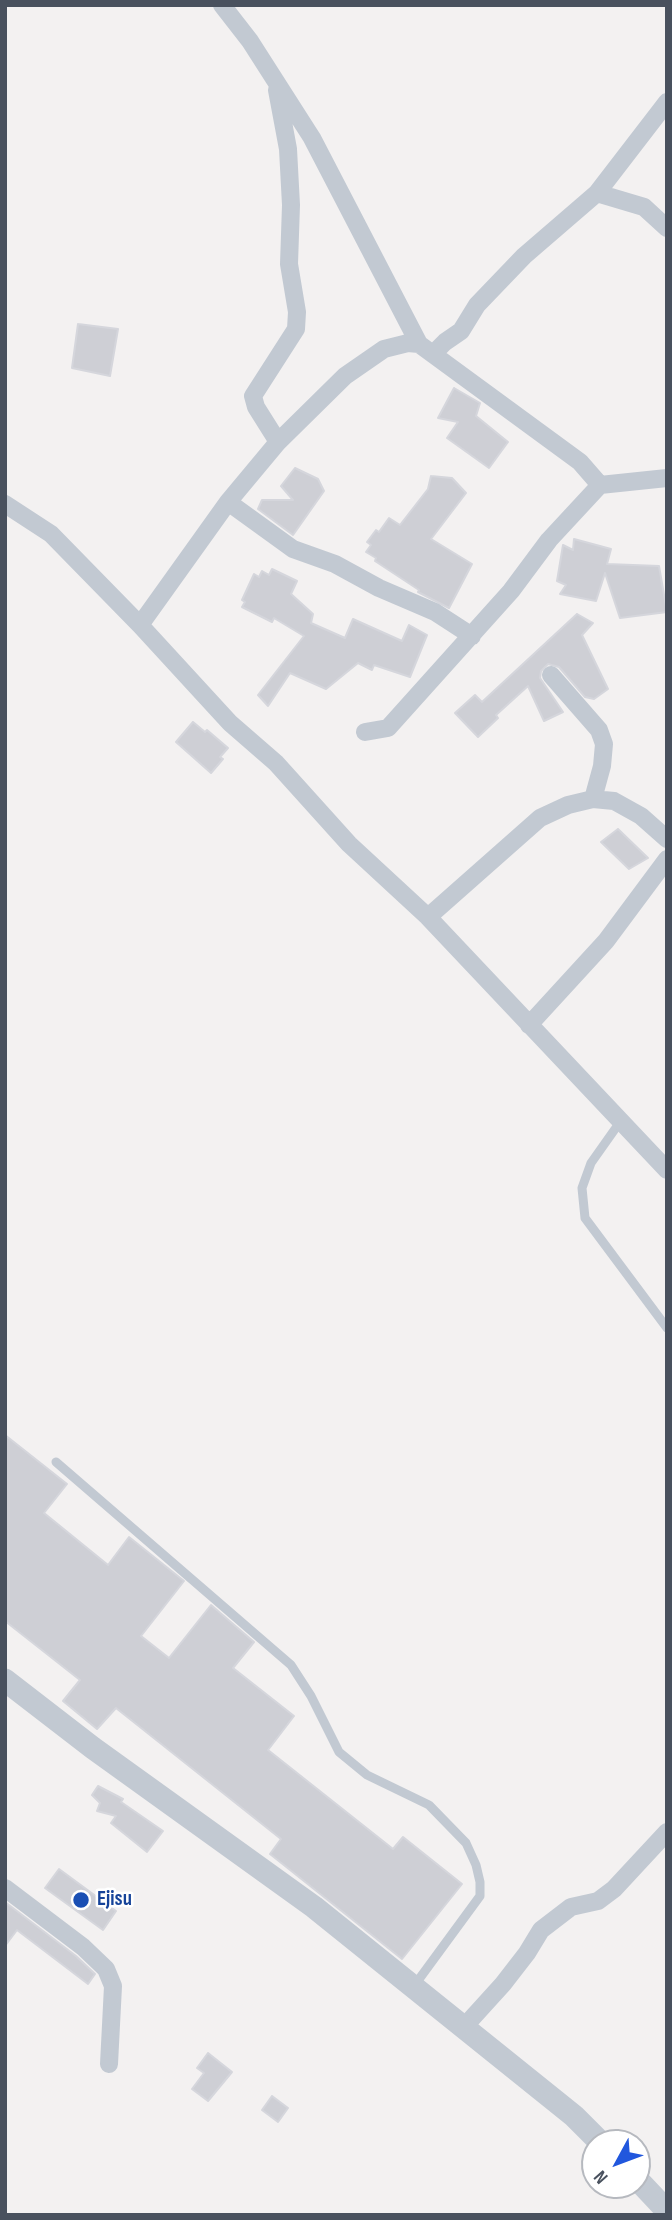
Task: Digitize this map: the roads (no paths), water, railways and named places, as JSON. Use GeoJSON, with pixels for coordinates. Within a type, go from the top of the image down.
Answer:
{"type":"FeatureCollection","features":[{"type":"Feature","properties":{"kind":"street"},"geometry":{"type":"LineString","coordinates":[[222,5],[250,41],[312,138],[426,349]]}},
{"type":"Feature","properties":{"kind":"street"},"geometry":{"type":"LineString","coordinates":[[276,83],[288,149],[291,205],[289,264],[297,312],[296,329],[253,396],[256,407],[278,442]]}},
{"type":"Feature","properties":{"kind":"street"},"geometry":{"type":"LineString","coordinates":[[426,349],[461,331],[477,304],[524,256],[597,192],[667,102]]}},
{"type":"Feature","properties":{"kind":"street"},"geometry":{"type":"LineString","coordinates":[[597,192],[644,207],[667,228]]}},
{"type":"Feature","properties":{"kind":"street"},"geometry":{"type":"LineString","coordinates":[[140,625],[228,502],[278,442],[345,376],[384,349],[408,343],[426,349],[580,462],[600,485]]}},
{"type":"Feature","properties":{"kind":"street"},"geometry":{"type":"LineString","coordinates":[[365,732],[388,728],[511,592],[549,540],[600,485],[667,478]]}},
{"type":"Feature","properties":{"kind":"street"},"geometry":{"type":"LineString","coordinates":[[228,502],[293,549],[335,564],[379,588],[435,612],[472,636]]}},
{"type":"Feature","properties":{"kind":"street"},"geometry":{"type":"LineString","coordinates":[[5,504],[51,534],[230,723],[276,763],[349,844],[428,917],[667,1170]]}},
{"type":"Feature","properties":{"kind":"street"},"geometry":{"type":"LineString","coordinates":[[551,675],[599,730],[604,744],[602,766],[593,799]]}},
{"type":"Feature","properties":{"kind":"street"},"geometry":{"type":"LineString","coordinates":[[428,917],[540,818],[568,806],[593,799],[614,801],[641,817],[667,839]]}},
{"type":"Feature","properties":{"kind":"street"},"geometry":{"type":"LineString","coordinates":[[529,1025],[606,941],[667,859]]}},
{"type":"Feature","properties":{"kind":"street"},"geometry":{"type":"LineString","coordinates":[[5,1680],[93,1748],[314,1908],[414,1986],[587,2129]]}},
{"type":"Feature","properties":{"kind":"street"},"geometry":{"type":"LineString","coordinates":[[464,2027],[527,1954],[541,1930],[571,1907],[598,1901],[614,1889],[667,1832]]}},
{"type":"Feature","properties":{"kind":"street"},"geometry":{"type":"LineString","coordinates":[[5,1888],[83,1947],[106,1969],[113,1986],[109,2064]]}},
{"type":"Feature","properties":{"kind":"street"},"geometry":{"type":"LineString","coordinates":[[651,2194],[667,2211]]}},
{"type":"Feature","properties":{"kind":"lane"},"geometry":{"type":"LineString","coordinates":[[620,1122],[591,1163],[582,1188],[585,1218],[667,1328]]}},
{"type":"Feature","properties":{"kind":"lane"},"geometry":{"type":"LineString","coordinates":[[56,1462],[291,1665],[311,1696],[339,1752],[367,1775],[429,1805],[466,1843],[476,1865],[480,1896],[414,1986]]}},
{"type":"Feature","properties":{"kind":"place","name":"Ejisu"},"geometry":{"type":"Point","coordinates":[81,1900]}}]}
